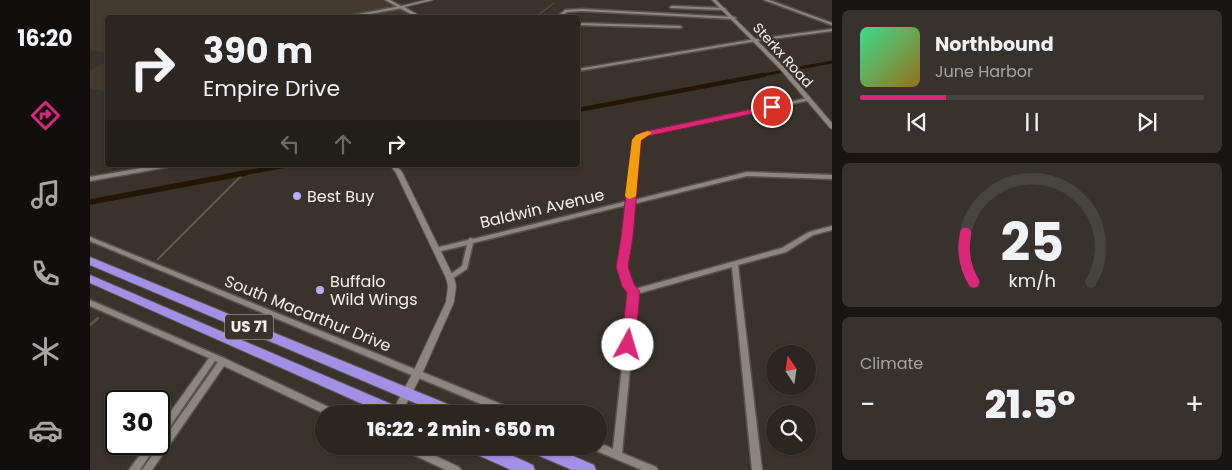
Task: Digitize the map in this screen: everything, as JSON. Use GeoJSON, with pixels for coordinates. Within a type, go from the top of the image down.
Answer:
{"type":"FeatureCollection","features":[{"type":"Feature","properties":{"kind":"highway","name":"US 71"},"geometry":{"type":"LineString","coordinates":[[90,261],[437,405]]}},
{"type":"Feature","properties":{"kind":"highway","name":"US 71"},"geometry":{"type":"LineString","coordinates":[[90,279],[380,405]]}},
{"type":"Feature","properties":{"kind":"highway"},"geometry":{"type":"LineString","coordinates":[[494,455],[528,470]]}},
{"type":"Feature","properties":{"kind":"highway"},"geometry":{"type":"LineString","coordinates":[[554,455],[588,470]]}},
{"type":"Feature","properties":{"kind":"street"},"geometry":{"type":"LineString","coordinates":[[387,0],[416,15]]}},
{"type":"Feature","properties":{"kind":"street"},"geometry":{"type":"LineString","coordinates":[[356,15],[431,0]]}},
{"type":"Feature","properties":{"kind":"street","name":"Sterkx Road"},"geometry":{"type":"LineString","coordinates":[[714,0],[756,40],[832,127]]}},
{"type":"Feature","properties":{"kind":"street"},"geometry":{"type":"LineString","coordinates":[[766,0],[832,24]]}},
{"type":"Feature","properties":{"kind":"street"},"geometry":{"type":"LineString","coordinates":[[672,7],[724,9]]}},
{"type":"Feature","properties":{"kind":"street"},"geometry":{"type":"LineString","coordinates":[[561,15],[566,11],[577,10],[734,18]]}},
{"type":"Feature","properties":{"kind":"street"},"geometry":{"type":"LineString","coordinates":[[580,24],[681,29],[672,15]]}},
{"type":"Feature","properties":{"kind":"street"},"geometry":{"type":"LineString","coordinates":[[580,70],[756,40],[832,30]]}},
{"type":"Feature","properties":{"kind":"street"},"geometry":{"type":"LineString","coordinates":[[634,292],[628,286],[622,267],[637,140],[640,136],[808,99]]}},
{"type":"Feature","properties":{"kind":"street"},"geometry":{"type":"LineString","coordinates":[[90,179],[157,167]]}},
{"type":"Feature","properties":{"kind":"street"},"geometry":{"type":"LineString","coordinates":[[395,167],[399,172],[450,278],[450,302],[418,374],[401,405]]}},
{"type":"Feature","properties":{"kind":"street","name":"Baldwin Avenue"},"geometry":{"type":"LineString","coordinates":[[437,250],[471,240],[747,174],[832,177]]}},
{"type":"Feature","properties":{"kind":"street"},"geometry":{"type":"LineString","coordinates":[[634,292],[784,250],[811,234],[832,228]]}},
{"type":"Feature","properties":{"kind":"street","name":"South Macarthur Drive"},"geometry":{"type":"LineString","coordinates":[[90,238],[494,405]]}},
{"type":"Feature","properties":{"kind":"street"},"geometry":{"type":"LineString","coordinates":[[450,278],[465,267],[471,240]]}},
{"type":"Feature","properties":{"kind":"street"},"geometry":{"type":"LineString","coordinates":[[734,264],[757,470]]}},
{"type":"Feature","properties":{"kind":"street"},"geometry":{"type":"LineString","coordinates":[[617,455],[634,292]]}},
{"type":"Feature","properties":{"kind":"street"},"geometry":{"type":"LineString","coordinates":[[90,303],[223,361],[315,405]]}},
{"type":"Feature","properties":{"kind":"street"},"geometry":{"type":"LineString","coordinates":[[170,418],[214,357]]}},
{"type":"Feature","properties":{"kind":"street"},"geometry":{"type":"LineString","coordinates":[[170,437],[223,361]]}},
{"type":"Feature","properties":{"kind":"street"},"geometry":{"type":"LineString","coordinates":[[173,414],[183,417]]}},
{"type":"Feature","properties":{"kind":"street"},"geometry":{"type":"LineString","coordinates":[[607,451],[653,470]]}},
{"type":"Feature","properties":{"kind":"street"},"geometry":{"type":"LineString","coordinates":[[134,470],[145,455]]}},
{"type":"Feature","properties":{"kind":"street"},"geometry":{"type":"LineString","coordinates":[[147,470],[158,455]]}},
{"type":"Feature","properties":{"kind":"street"},"geometry":{"type":"LineString","coordinates":[[422,455],[451,469]]}},
{"type":"Feature","properties":{"kind":"shaded area"},"geometry":{"type":"Polygon","coordinates":[[[90,0],[387,0],[418,15],[105,15],[105,53],[90,50],[90,0]]]}},
{"type":"Feature","properties":{"kind":"shaded area"},"geometry":{"type":"Polygon","coordinates":[[[105,62],[105,92],[90,88],[90,71],[105,62]]]}},
{"type":"Feature","properties":{"kind":"waterway"},"geometry":{"type":"LineString","coordinates":[[538,15],[554,3]]}},
{"type":"Feature","properties":{"kind":"waterway"},"geometry":{"type":"LineString","coordinates":[[758,76],[832,62]]}},
{"type":"Feature","properties":{"kind":"waterway"},"geometry":{"type":"LineString","coordinates":[[580,110],[764,75]]}},
{"type":"Feature","properties":{"kind":"waterway"},"geometry":{"type":"LineString","coordinates":[[238,174],[278,167]]}},
{"type":"Feature","properties":{"kind":"waterway"},"geometry":{"type":"LineString","coordinates":[[90,202],[245,173]]}},
{"type":"Feature","properties":{"kind":"waterway"},"geometry":{"type":"LineString","coordinates":[[158,259],[243,174]]}},
{"type":"Feature","properties":{"kind":"waterway"},"geometry":{"type":"LineString","coordinates":[[90,325],[98,318]]}},
{"type":"Feature","properties":{"kind":"slow traffic"},"geometry":{"type":"LineString","coordinates":[[630,196],[637,140],[640,136],[648,133]]}},
{"type":"Feature","properties":{"kind":"place","name":"Best Buy"},"geometry":{"type":"Point","coordinates":[297,196]}},
{"type":"Feature","properties":{"kind":"place","name":"Buffalo Wild Wings"},"geometry":{"type":"Point","coordinates":[320,290]}},
{"type":"Feature","properties":{"kind":"route"},"geometry":{"type":"LineString","coordinates":[[628,345],[634,292],[628,286],[622,267],[637,140],[645,134],[772,107]]}}]}
